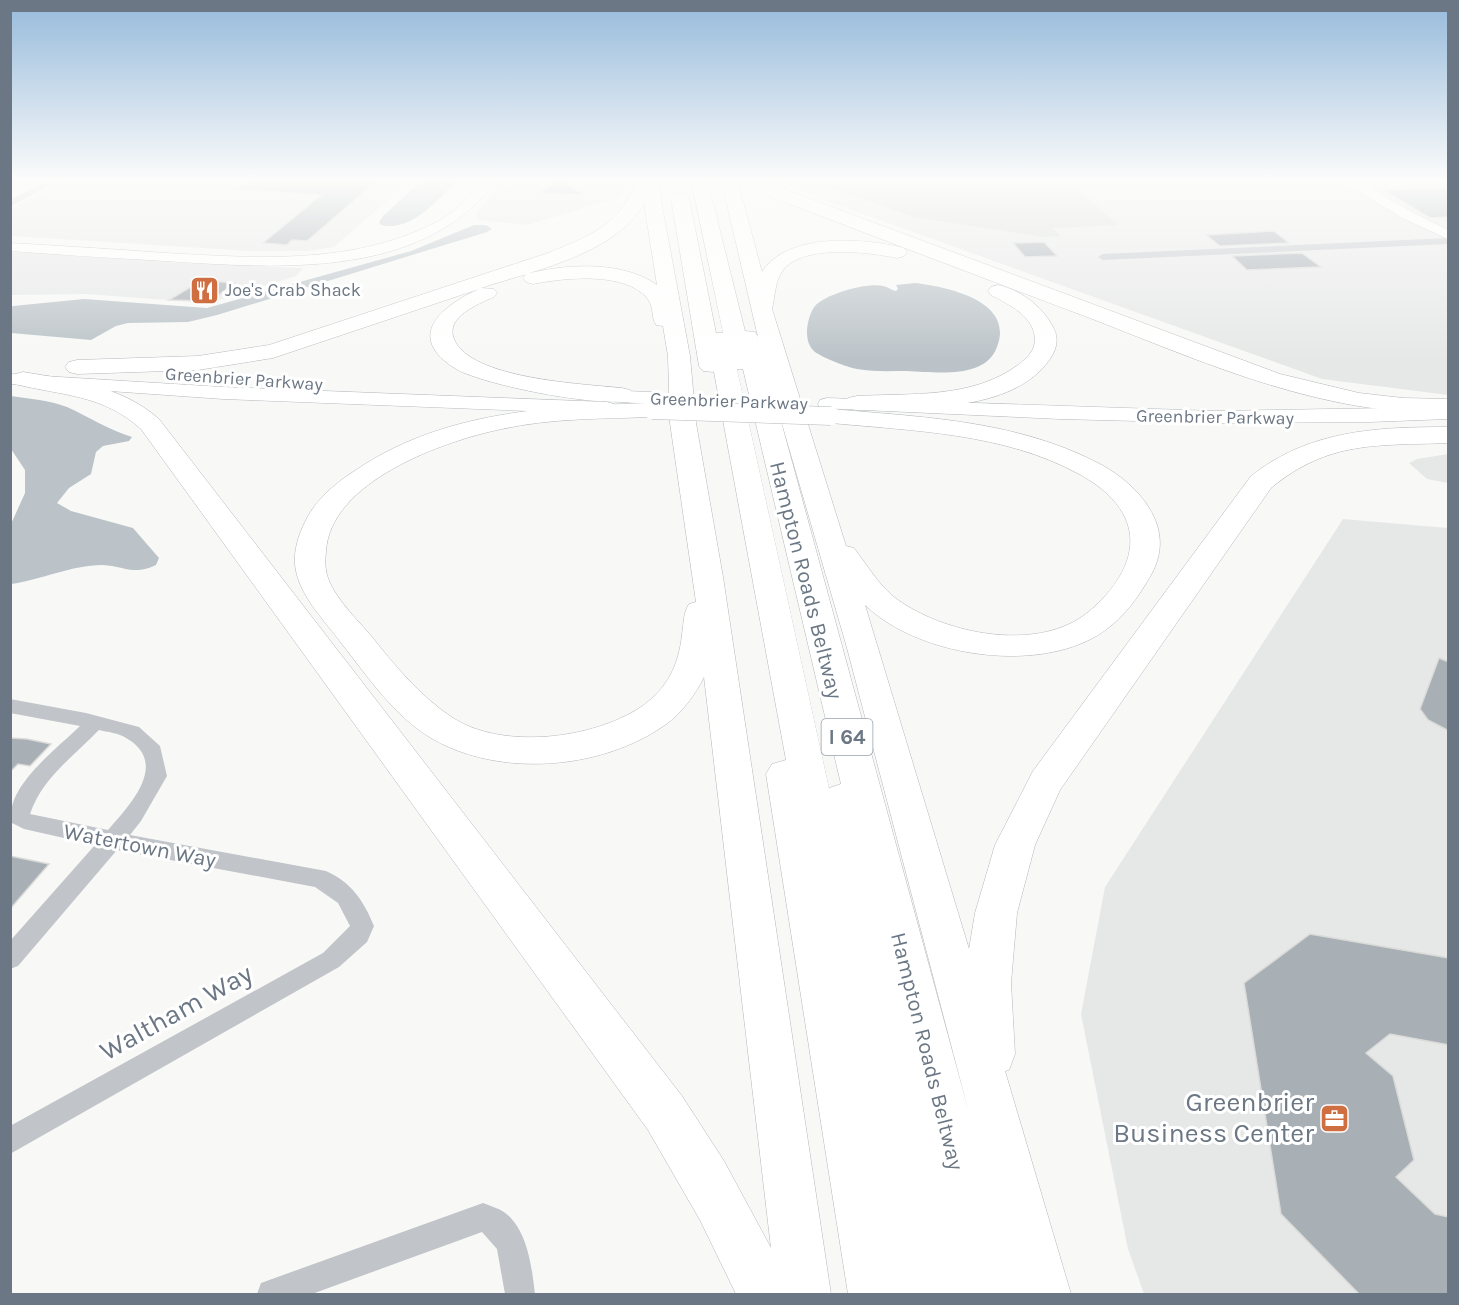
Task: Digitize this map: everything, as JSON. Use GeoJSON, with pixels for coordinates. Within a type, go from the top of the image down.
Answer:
{"type":"FeatureCollection","features":[{"type":"Feature","properties":{"kind":"highway"},"geometry":{"type":"LineString","coordinates":[[77,367],[153,366],[217,361],[273,351],[555,257],[594,240]]}},
{"type":"Feature","properties":{"kind":"highway"},"geometry":{"type":"LineString","coordinates":[[658,240],[679,356],[684,423],[703,541],[804,1294]]}},
{"type":"Feature","properties":{"kind":"highway"},"geometry":{"type":"LineString","coordinates":[[691,240],[876,1294]]}},
{"type":"Feature","properties":{"kind":"highway"},"geometry":{"type":"LineString","coordinates":[[694,240],[762,546],[807,775],[878,1103],[913,1294]]}},
{"type":"Feature","properties":{"kind":"highway"},"geometry":{"type":"LineString","coordinates":[[695,240],[955,1294]]}},
{"type":"Feature","properties":{"kind":"highway","name":"Hampton Roads Beltway"},"geometry":{"type":"LineString","coordinates":[[723,240],[818,622],[991,1294]]}},
{"type":"Feature","properties":{"kind":"highway"},"geometry":{"type":"LineString","coordinates":[[744,240],[761,309],[866,659],[1044,1294]]}},
{"type":"Feature","properties":{"kind":"highway"},"geometry":{"type":"LineString","coordinates":[[902,240],[1275,380],[1368,401],[1410,406],[1449,406]]}},
{"type":"Feature","properties":{"kind":"highway"},"geometry":{"type":"LineString","coordinates":[[761,309],[772,270],[783,260],[800,253],[820,249],[868,247],[915,257],[1001,292],[1030,310],[1044,329],[1046,344],[1037,360],[1023,373],[991,388],[948,397],[829,410]]}},
{"type":"Feature","properties":{"kind":"highway"},"geometry":{"type":"LineString","coordinates":[[651,404],[537,386],[492,375],[461,362],[446,350],[441,337],[441,328],[450,315],[459,308],[480,296],[517,282],[557,274],[605,274],[636,282],[657,296],[661,303],[667,333],[679,356]]}},
{"type":"Feature","properties":{"kind":"highway"},"geometry":{"type":"LineString","coordinates":[[15,373],[114,399],[136,411],[150,424],[665,1113],[705,1173],[739,1236],[764,1294]]}},
{"type":"Feature","properties":{"kind":"highway"},"geometry":{"type":"LineString","coordinates":[[651,404],[501,421],[444,436],[405,452],[379,466],[343,493],[323,516],[311,543],[310,568],[313,576],[327,602],[358,642],[429,719],[449,732],[486,746],[512,750],[543,750],[572,747],[612,736],[636,726],[657,713],[675,697],[690,673],[700,636],[703,541]]}},
{"type":"Feature","properties":{"kind":"highway"},"geometry":{"type":"LineString","coordinates":[[826,528],[870,592],[897,614],[941,634],[972,642],[1000,644],[1027,644],[1067,637],[1091,625],[1104,615],[1126,590],[1143,562],[1147,544],[1146,530],[1130,500],[1102,476],[1072,460],[1022,443],[980,433],[829,410]]}},
{"type":"Feature","properties":{"kind":"highway"},"geometry":{"type":"LineString","coordinates":[[1017,1195],[993,1064],[988,1001],[990,952],[995,918],[1006,870],[1030,808],[1053,772],[1194,575],[1261,482],[1271,472],[1290,459],[1326,445],[1364,439],[1449,435]]}},
{"type":"Feature","properties":{"kind":"main road"},"geometry":{"type":"LineString","coordinates":[[10,241],[257,256],[324,252],[384,240]]}},
{"type":"Feature","properties":{"kind":"main road"},"geometry":{"type":"LineString","coordinates":[[10,248],[255,262],[339,256],[405,240]]}},
{"type":"Feature","properties":{"kind":"main road","name":"Greenbrier Parkway"},"geometry":{"type":"LineString","coordinates":[[15,373],[77,367],[651,404]]}},
{"type":"Feature","properties":{"kind":"main road","name":"Greenbrier Parkway"},"geometry":{"type":"LineString","coordinates":[[15,373],[255,395],[829,410],[1261,431],[1449,428]]}},
{"type":"Feature","properties":{"kind":"main road","name":"Greenbrier Parkway"},"geometry":{"type":"LineString","coordinates":[[829,410],[1314,418],[1449,413]]}},
{"type":"Feature","properties":{"kind":"street"},"geometry":{"type":"LineString","coordinates":[[1102,256],[1449,242]]}},
{"type":"Feature","properties":{"kind":"street"},"geometry":{"type":"LineString","coordinates":[[10,706],[95,722],[132,732],[153,751],[157,776],[134,815],[10,958]]}},
{"type":"Feature","properties":{"kind":"street","name":"Watertown Way"},"geometry":{"type":"LineString","coordinates":[[95,722],[38,778],[26,796],[19,817],[28,823],[318,878],[339,888],[350,902],[362,926]]}},
{"type":"Feature","properties":{"kind":"street","name":"Waltham Way"},"geometry":{"type":"LineString","coordinates":[[10,1141],[331,960],[359,935],[362,926]]}},
{"type":"Feature","properties":{"kind":"street"},"geometry":{"type":"LineString","coordinates":[[272,1294],[483,1217],[493,1220],[504,1230],[512,1248],[520,1294]]}},
{"type":"Feature","properties":{"kind":"shaded area"},"geometry":{"type":"Polygon","coordinates":[[[73,240],[342,240],[334,247],[308,251],[249,251],[73,240]]]}},
{"type":"Feature","properties":{"kind":"shaded area"},"geometry":{"type":"Polygon","coordinates":[[[438,240],[461,240],[188,322],[128,323],[116,326],[91,340],[11,333],[11,307],[13,306],[84,299],[207,308],[411,251],[438,240]]]}},
{"type":"Feature","properties":{"kind":"shaded area"},"geometry":{"type":"Polygon","coordinates":[[[935,240],[1448,240],[1448,395],[1322,379],[935,240]]]}},
{"type":"Feature","properties":{"kind":"shaded area"},"geometry":{"type":"Polygon","coordinates":[[[10,252],[303,268],[296,276],[209,303],[86,294],[11,295],[10,252]]]}},
{"type":"Feature","properties":{"kind":"shaded area"},"geometry":{"type":"Polygon","coordinates":[[[915,283],[960,293],[988,308],[996,318],[1000,331],[997,347],[991,358],[982,365],[958,372],[876,371],[841,364],[811,348],[807,338],[810,315],[815,306],[828,297],[858,287],[876,285],[896,291],[898,289],[896,285],[915,283]]]}},
{"type":"Feature","properties":{"kind":"shaded area"},"geometry":{"type":"Polygon","coordinates":[[[11,396],[60,405],[132,437],[129,441],[103,446],[96,452],[91,474],[69,488],[57,503],[71,511],[133,528],[159,558],[156,565],[141,570],[102,565],[91,566],[11,584],[11,524],[25,493],[25,470],[11,449],[11,396]]]}},
{"type":"Feature","properties":{"kind":"shaded area"},"geometry":{"type":"Polygon","coordinates":[[[1448,454],[1448,483],[1427,479],[1409,463],[1417,459],[1448,454]]]}},
{"type":"Feature","properties":{"kind":"shaded area"},"geometry":{"type":"Polygon","coordinates":[[[1343,519],[1448,528],[1448,1294],[1144,1294],[1128,1249],[1081,1014],[1105,887],[1343,519]]]}},
{"type":"Feature","properties":{"kind":"building"},"geometry":{"type":"Polygon","coordinates":[[[267,240],[308,240],[292,240],[287,245],[263,243],[267,240]]]}},
{"type":"Feature","properties":{"kind":"building"},"geometry":{"type":"Polygon","coordinates":[[[1212,240],[1285,240],[1289,243],[1220,246],[1212,240]]]}},
{"type":"Feature","properties":{"kind":"building"},"geometry":{"type":"Polygon","coordinates":[[[1044,242],[1057,256],[1025,257],[1013,243],[1044,242]]]}},
{"type":"Feature","properties":{"kind":"building"},"geometry":{"type":"Polygon","coordinates":[[[1302,253],[1321,267],[1247,270],[1232,256],[1302,253]]]}},
{"type":"Feature","properties":{"kind":"building","name":"Joe's Crab Shack"},"geometry":{"type":"Polygon","coordinates":[[[202,280],[234,283],[214,299],[169,300],[202,280]]]}},
{"type":"Feature","properties":{"kind":"building"},"geometry":{"type":"Polygon","coordinates":[[[1439,658],[1449,662],[1449,731],[1428,720],[1420,709],[1439,658]]]}},
{"type":"Feature","properties":{"kind":"building"},"geometry":{"type":"Polygon","coordinates":[[[10,738],[51,744],[30,766],[18,764],[10,772],[10,738]]]}},
{"type":"Feature","properties":{"kind":"building"},"geometry":{"type":"Polygon","coordinates":[[[10,856],[49,864],[10,909],[10,856]]]}},
{"type":"Feature","properties":{"kind":"building","name":"Greenbrier Business Center"},"geometry":{"type":"Polygon","coordinates":[[[1310,934],[1449,958],[1449,1045],[1390,1034],[1366,1053],[1393,1076],[1414,1160],[1396,1177],[1435,1214],[1449,1217],[1449,1294],[1359,1294],[1281,1214],[1244,983],[1310,934]]]}},
{"type":"Feature","properties":{"kind":"place","name":"Joe's Crab Shack"},"geometry":{"type":"Point","coordinates":[204,290]}},
{"type":"Feature","properties":{"kind":"place","name":"Greenbrier Business Center"},"geometry":{"type":"Point","coordinates":[1335,1118]}}]}
